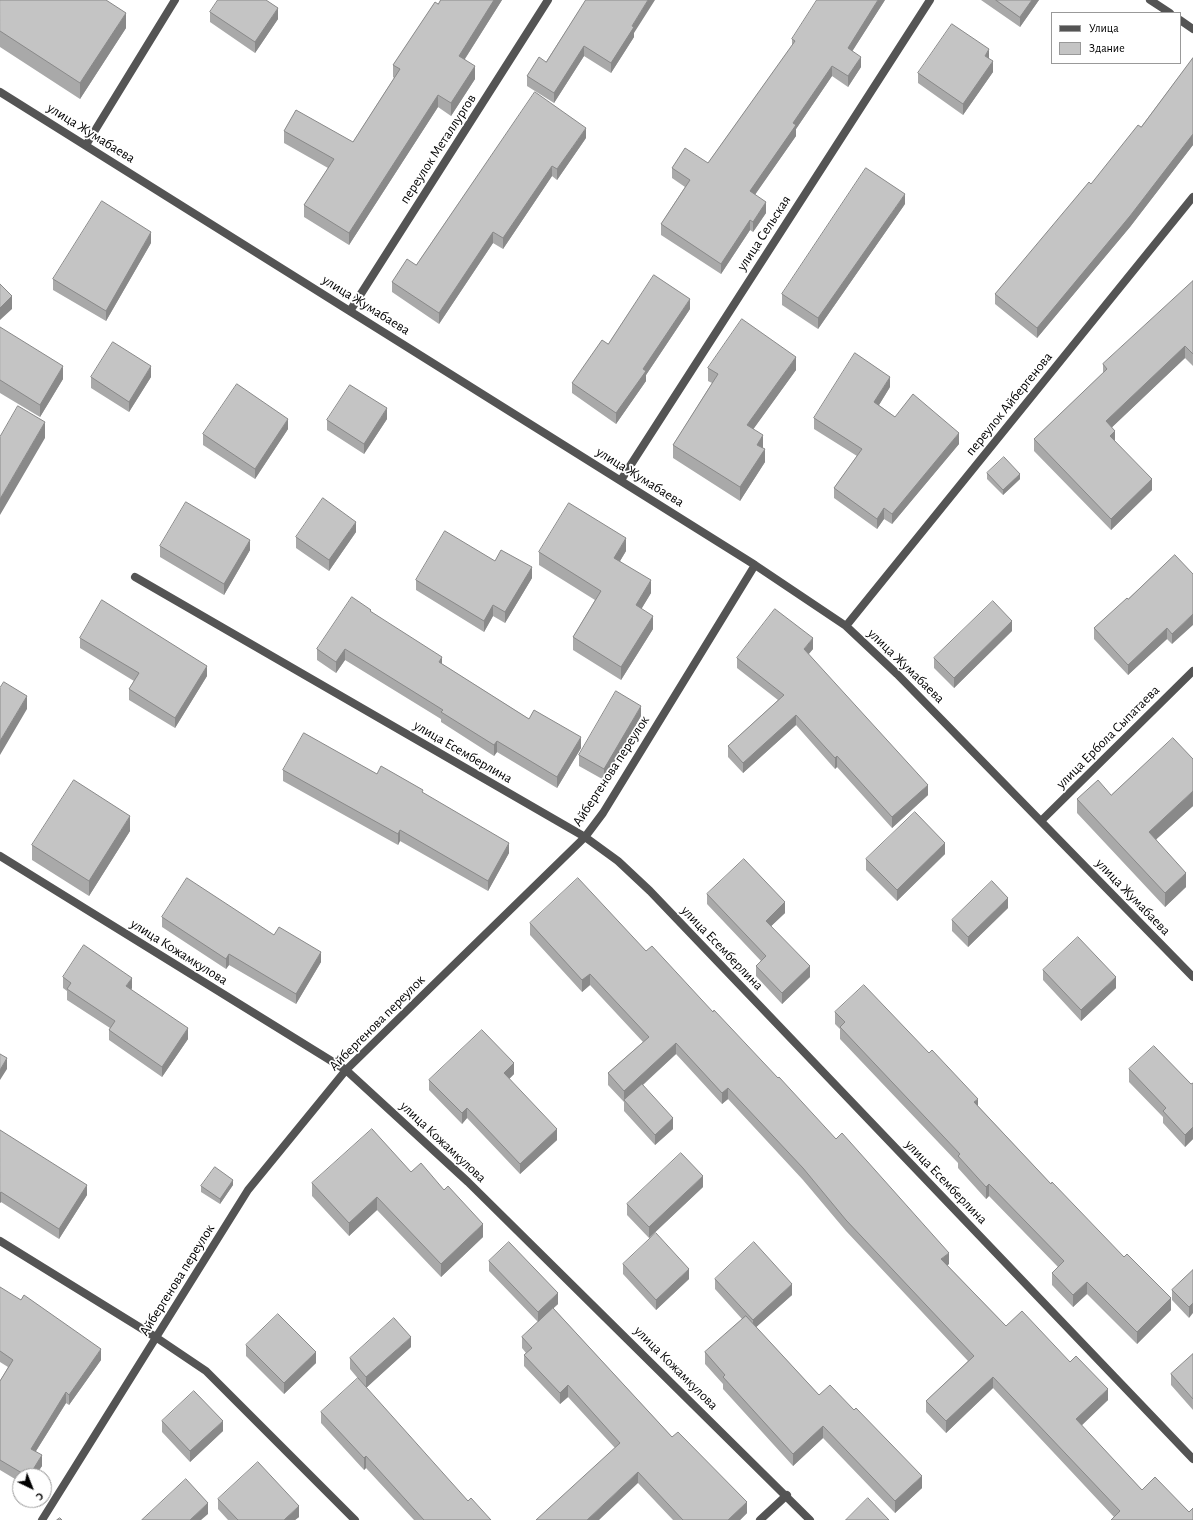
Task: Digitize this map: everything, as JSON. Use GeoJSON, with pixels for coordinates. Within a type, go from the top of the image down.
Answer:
{"type":"FeatureCollection","features":[{"type":"Feature","properties":{"kind":"street"},"geometry":{"type":"LineString","coordinates":[[86,144],[175,0]]}},
{"type":"Feature","properties":{"kind":"street","name":"переулок Металлургов"},"geometry":{"type":"LineString","coordinates":[[350,311],[548,0]]}},
{"type":"Feature","properties":{"kind":"street","name":"улица Сельская"},"geometry":{"type":"LineString","coordinates":[[621,480],[930,0]]}},
{"type":"Feature","properties":{"kind":"street"},"geometry":{"type":"LineString","coordinates":[[1150,0],[1168,12]]}},
{"type":"Feature","properties":{"kind":"street"},"geometry":{"type":"LineString","coordinates":[[1181,21],[1193,29]]}},
{"type":"Feature","properties":{"kind":"street","name":"улица Жумабаева"},"geometry":{"type":"LineString","coordinates":[[0,92],[86,144],[621,480],[755,565],[846,626],[897,674],[1193,977]]}},
{"type":"Feature","properties":{"kind":"street","name":"переулок Айбергенова"},"geometry":{"type":"LineString","coordinates":[[846,626],[1193,198]]}},
{"type":"Feature","properties":{"kind":"street","name":"Айбергенова переулок"},"geometry":{"type":"LineString","coordinates":[[42,1520],[248,1190],[346,1070],[585,837],[603,813],[755,565]]}},
{"type":"Feature","properties":{"kind":"street","name":"улица Есемберлина"},"geometry":{"type":"LineString","coordinates":[[135,577],[585,837],[618,861],[650,891],[1193,1459]]}},
{"type":"Feature","properties":{"kind":"street","name":"улица Ербола Сыпатаева"},"geometry":{"type":"LineString","coordinates":[[1041,821],[1193,671]]}},
{"type":"Feature","properties":{"kind":"street","name":"улица Кожамкулова"},"geometry":{"type":"LineString","coordinates":[[0,856],[346,1070],[468,1182],[810,1520]]}},
{"type":"Feature","properties":{"kind":"street"},"geometry":{"type":"LineString","coordinates":[[0,1241],[157,1338],[206,1371],[355,1520]]}},
{"type":"Feature","properties":{"kind":"street"},"geometry":{"type":"LineString","coordinates":[[760,1520],[786,1495]]}},
{"type":"Feature","properties":{"kind":"building"},"geometry":{"type":"Polygon","coordinates":[[[0,0],[106,0],[126,13],[80,83],[0,31],[0,0]]]}},
{"type":"Feature","properties":{"kind":"building"},"geometry":{"type":"Polygon","coordinates":[[[218,0],[266,0],[278,8],[255,42],[210,12],[218,0]]]}},
{"type":"Feature","properties":{"kind":"building"},"geometry":{"type":"Polygon","coordinates":[[[441,0],[494,0],[459,56],[475,66],[451,103],[438,95],[349,233],[304,205],[334,159],[284,131],[296,110],[353,142],[400,69],[393,65],[435,2],[438,4],[441,0]]]}},
{"type":"Feature","properties":{"kind":"building"},"geometry":{"type":"Polygon","coordinates":[[[586,0],[648,0],[632,26],[634,27],[611,63],[584,46],[554,93],[527,76],[539,57],[546,62],[586,0]]]}},
{"type":"Feature","properties":{"kind":"building"},"geometry":{"type":"Polygon","coordinates":[[[817,0],[878,0],[848,48],[861,57],[848,76],[832,66],[793,123],[796,125],[750,191],[766,202],[753,222],[750,220],[721,264],[661,224],[690,180],[672,168],[685,148],[708,163],[795,41],[792,39],[817,0]]]}},
{"type":"Feature","properties":{"kind":"building"},"geometry":{"type":"Polygon","coordinates":[[[996,0],[1032,0],[1020,17],[996,0]]]}},
{"type":"Feature","properties":{"kind":"building"},"geometry":{"type":"Polygon","coordinates":[[[952,24],[989,49],[985,56],[993,61],[963,104],[918,73],[952,24]]]}},
{"type":"Feature","properties":{"kind":"building"},"geometry":{"type":"Polygon","coordinates":[[[1193,58],[1193,134],[1130,216],[1037,328],[995,294],[1089,182],[1091,184],[1138,125],[1141,127],[1193,58]]]}},
{"type":"Feature","properties":{"kind":"building"},"geometry":{"type":"Polygon","coordinates":[[[535,92],[586,128],[557,169],[552,166],[503,238],[493,232],[439,313],[392,282],[407,259],[416,265],[535,92]]]}},
{"type":"Feature","properties":{"kind":"building"},"geometry":{"type":"Polygon","coordinates":[[[866,168],[905,194],[818,318],[782,294],[866,168]]]}},
{"type":"Feature","properties":{"kind":"building"},"geometry":{"type":"Polygon","coordinates":[[[102,201],[151,232],[106,311],[53,279],[102,201]]]}},
{"type":"Feature","properties":{"kind":"building"},"geometry":{"type":"Polygon","coordinates":[[[654,275],[690,299],[643,369],[646,371],[616,413],[572,383],[602,340],[608,344],[654,275]]]}},
{"type":"Feature","properties":{"kind":"building"},"geometry":{"type":"Polygon","coordinates":[[[1193,281],[1193,354],[1185,346],[1106,421],[1115,431],[1110,436],[1152,479],[1111,519],[1034,439],[1107,369],[1103,364],[1193,281]]]}},
{"type":"Feature","properties":{"kind":"building"},"geometry":{"type":"Polygon","coordinates":[[[0,284],[12,296],[0,308],[0,284]]]}},
{"type":"Feature","properties":{"kind":"building"},"geometry":{"type":"Polygon","coordinates":[[[742,319],[796,357],[747,425],[763,435],[757,445],[765,449],[740,487],[673,445],[718,374],[708,368],[742,319]]]}},
{"type":"Feature","properties":{"kind":"building"},"geometry":{"type":"Polygon","coordinates":[[[0,327],[63,366],[40,405],[0,380],[0,327]]]}},
{"type":"Feature","properties":{"kind":"building"},"geometry":{"type":"Polygon","coordinates":[[[113,342],[151,366],[129,402],[91,377],[113,342]]]}},
{"type":"Feature","properties":{"kind":"building"},"geometry":{"type":"Polygon","coordinates":[[[855,353],[890,377],[874,402],[895,417],[913,394],[959,433],[892,514],[884,508],[877,519],[834,488],[862,449],[814,418],[855,353]]]}},
{"type":"Feature","properties":{"kind":"building"},"geometry":{"type":"Polygon","coordinates":[[[237,384],[288,419],[255,469],[203,434],[237,384]]]}},
{"type":"Feature","properties":{"kind":"building"},"geometry":{"type":"Polygon","coordinates":[[[350,385],[387,408],[364,444],[327,420],[350,385]]]}},
{"type":"Feature","properties":{"kind":"building"},"geometry":{"type":"Polygon","coordinates":[[[18,406],[45,422],[0,499],[0,437],[18,406]]]}},
{"type":"Feature","properties":{"kind":"building"},"geometry":{"type":"Polygon","coordinates":[[[1004,457],[1020,474],[1003,490],[987,473],[1004,457]]]}},
{"type":"Feature","properties":{"kind":"building"},"geometry":{"type":"Polygon","coordinates":[[[323,498],[356,522],[329,560],[296,537],[323,498]]]}},
{"type":"Feature","properties":{"kind":"building"},"geometry":{"type":"Polygon","coordinates":[[[186,502],[250,540],[224,584],[160,546],[186,502]]]}},
{"type":"Feature","properties":{"kind":"building"},"geometry":{"type":"Polygon","coordinates":[[[569,503],[626,538],[614,558],[651,580],[636,605],[653,616],[621,667],[573,637],[601,591],[539,552],[569,503]]]}},
{"type":"Feature","properties":{"kind":"building"},"geometry":{"type":"Polygon","coordinates":[[[445,531],[495,561],[501,550],[532,567],[505,612],[493,605],[484,621],[416,580],[445,531]]]}},
{"type":"Feature","properties":{"kind":"building"},"geometry":{"type":"Polygon","coordinates":[[[1175,555],[1193,574],[1193,614],[1172,634],[1167,628],[1128,665],[1094,628],[1127,598],[1128,599],[1175,555]]]}},
{"type":"Feature","properties":{"kind":"building"},"geometry":{"type":"Polygon","coordinates":[[[352,597],[371,610],[370,611],[442,657],[439,662],[529,719],[534,710],[581,737],[557,777],[497,741],[494,745],[441,712],[443,710],[345,649],[336,662],[317,649],[352,597]]]}},
{"type":"Feature","properties":{"kind":"building"},"geometry":{"type":"Polygon","coordinates":[[[102,600],[207,666],[175,718],[129,689],[139,673],[80,638],[102,600]]]}},
{"type":"Feature","properties":{"kind":"building"},"geometry":{"type":"Polygon","coordinates":[[[993,601],[1012,621],[954,678],[934,658],[993,601]]]}},
{"type":"Feature","properties":{"kind":"building"},"geometry":{"type":"Polygon","coordinates":[[[775,609],[813,638],[804,649],[928,785],[892,817],[837,756],[835,758],[796,715],[743,763],[728,746],[784,695],[737,658],[775,609]]]}},
{"type":"Feature","properties":{"kind":"building"},"geometry":{"type":"Polygon","coordinates":[[[4,682],[27,696],[0,741],[0,688],[4,682]]]}},
{"type":"Feature","properties":{"kind":"building"},"geometry":{"type":"Polygon","coordinates":[[[616,691],[641,706],[604,769],[579,755],[616,691]]]}},
{"type":"Feature","properties":{"kind":"building"},"geometry":{"type":"Polygon","coordinates":[[[304,733],[377,774],[381,766],[509,843],[488,881],[400,830],[398,834],[283,770],[304,733]]]}},
{"type":"Feature","properties":{"kind":"building"},"geometry":{"type":"Polygon","coordinates":[[[1173,738],[1193,759],[1193,791],[1149,832],[1186,873],[1165,893],[1077,799],[1098,780],[1111,795],[1173,738]]]}},
{"type":"Feature","properties":{"kind":"building"},"geometry":{"type":"Polygon","coordinates":[[[74,780],[130,816],[89,881],[32,845],[74,780]]]}},
{"type":"Feature","properties":{"kind":"building"},"geometry":{"type":"Polygon","coordinates":[[[915,812],[945,843],[897,890],[866,859],[915,812]]]}},
{"type":"Feature","properties":{"kind":"building"},"geometry":{"type":"Polygon","coordinates":[[[744,859],[785,902],[766,921],[810,966],[782,993],[756,966],[766,956],[707,894],[744,859]]]}},
{"type":"Feature","properties":{"kind":"building"},"geometry":{"type":"Polygon","coordinates":[[[187,878],[274,935],[279,927],[321,952],[296,994],[229,954],[226,959],[162,917],[187,878]]]}},
{"type":"Feature","properties":{"kind":"building"},"geometry":{"type":"Polygon","coordinates":[[[578,878],[646,951],[652,946],[713,1012],[714,1010],[778,1078],[779,1077],[836,1139],[842,1133],[949,1253],[941,1259],[1006,1326],[1022,1311],[1070,1362],[1076,1356],[1108,1389],[1076,1419],[1142,1490],[1155,1477],[1189,1512],[1193,1508],[1193,1520],[1111,1520],[1120,1511],[993,1377],[946,1421],[926,1401],[974,1356],[846,1220],[803,1168],[728,1088],[722,1093],[676,1043],[624,1091],[608,1073],[649,1037],[590,974],[582,980],[530,923],[578,878]]]}},
{"type":"Feature","properties":{"kind":"building"},"geometry":{"type":"Polygon","coordinates":[[[992,881],[1008,898],[968,937],[952,920],[992,881]]]}},
{"type":"Feature","properties":{"kind":"building"},"geometry":{"type":"Polygon","coordinates":[[[1078,937],[1116,977],[1081,1010],[1043,970],[1078,937]]]}},
{"type":"Feature","properties":{"kind":"building"},"geometry":{"type":"Polygon","coordinates":[[[84,945],[132,978],[126,986],[188,1028],[162,1067],[109,1030],[115,1021],[67,989],[71,983],[63,977],[84,945]]]}},
{"type":"Feature","properties":{"kind":"building"},"geometry":{"type":"Polygon","coordinates":[[[864,985],[929,1053],[932,1050],[978,1099],[974,1102],[1051,1184],[1052,1182],[1124,1257],[1127,1254],[1171,1298],[1137,1332],[1087,1282],[1073,1295],[1052,1273],[1064,1261],[989,1184],[986,1187],[958,1156],[960,1154],[840,1027],[845,1022],[835,1012],[864,985]]]}},
{"type":"Feature","properties":{"kind":"building"},"geometry":{"type":"Polygon","coordinates":[[[482,1030],[514,1063],[504,1073],[557,1129],[520,1164],[467,1108],[462,1113],[429,1080],[482,1030]]]}},
{"type":"Feature","properties":{"kind":"building"},"geometry":{"type":"Polygon","coordinates":[[[1154,1046],[1191,1084],[1193,1083],[1193,1127],[1185,1135],[1163,1111],[1166,1108],[1129,1069],[1154,1046]]]}},
{"type":"Feature","properties":{"kind":"building"},"geometry":{"type":"Polygon","coordinates":[[[0,1054],[7,1058],[0,1070],[0,1054]]]}},
{"type":"Feature","properties":{"kind":"building"},"geometry":{"type":"Polygon","coordinates":[[[642,1084],[673,1118],[655,1135],[624,1100],[642,1084]]]}},
{"type":"Feature","properties":{"kind":"building"},"geometry":{"type":"Polygon","coordinates":[[[372,1129],[411,1172],[421,1163],[444,1190],[448,1186],[483,1224],[441,1264],[377,1197],[349,1223],[312,1183],[372,1129]]]}},
{"type":"Feature","properties":{"kind":"building"},"geometry":{"type":"Polygon","coordinates":[[[0,1130],[87,1185],[59,1229],[1,1192],[0,1193],[0,1130]]]}},
{"type":"Feature","properties":{"kind":"building"},"geometry":{"type":"Polygon","coordinates":[[[681,1153],[703,1176],[649,1227],[627,1204],[681,1153]]]}},
{"type":"Feature","properties":{"kind":"building"},"geometry":{"type":"Polygon","coordinates":[[[215,1167],[233,1180],[220,1199],[201,1186],[215,1167]]]}},
{"type":"Feature","properties":{"kind":"building"},"geometry":{"type":"Polygon","coordinates":[[[656,1233],[689,1269],[656,1300],[623,1264],[656,1233]]]}},
{"type":"Feature","properties":{"kind":"building"},"geometry":{"type":"Polygon","coordinates":[[[509,1242],[558,1293],[538,1312],[489,1261],[509,1242]]]}},
{"type":"Feature","properties":{"kind":"building"},"geometry":{"type":"Polygon","coordinates":[[[754,1242],[792,1284],[753,1320],[715,1279],[754,1242]]]}},
{"type":"Feature","properties":{"kind":"building"},"geometry":{"type":"Polygon","coordinates":[[[1193,1270],[1193,1303],[1189,1307],[1172,1290],[1193,1270]]]}},
{"type":"Feature","properties":{"kind":"building"},"geometry":{"type":"Polygon","coordinates":[[[0,1287],[21,1300],[24,1295],[101,1349],[69,1395],[66,1392],[31,1449],[42,1455],[34,1468],[14,1468],[0,1460],[0,1381],[13,1360],[0,1351],[0,1287]]]}},
{"type":"Feature","properties":{"kind":"building"},"geometry":{"type":"Polygon","coordinates":[[[553,1308],[672,1437],[678,1432],[747,1502],[728,1520],[683,1520],[638,1472],[587,1520],[536,1520],[620,1443],[568,1385],[560,1393],[524,1355],[532,1348],[522,1337],[553,1308]]]}},
{"type":"Feature","properties":{"kind":"building"},"geometry":{"type":"Polygon","coordinates":[[[278,1314],[316,1352],[284,1383],[246,1345],[278,1314]]]}},
{"type":"Feature","properties":{"kind":"building"},"geometry":{"type":"Polygon","coordinates":[[[746,1316],[819,1395],[830,1385],[854,1410],[856,1408],[922,1476],[895,1501],[823,1426],[793,1454],[723,1377],[725,1375],[705,1352],[746,1316]]]}},
{"type":"Feature","properties":{"kind":"building"},"geometry":{"type":"Polygon","coordinates":[[[394,1318],[411,1337],[366,1377],[350,1358],[394,1318]]]}},
{"type":"Feature","properties":{"kind":"building"},"geometry":{"type":"Polygon","coordinates":[[[1193,1354],[1193,1399],[1171,1374],[1193,1354]]]}},
{"type":"Feature","properties":{"kind":"building"},"geometry":{"type":"Polygon","coordinates":[[[358,1378],[468,1501],[471,1498],[491,1520],[424,1520],[366,1456],[364,1458],[321,1412],[358,1378]]]}},
{"type":"Feature","properties":{"kind":"building"},"geometry":{"type":"Polygon","coordinates":[[[194,1391],[223,1421],[190,1451],[162,1421],[194,1391]]]}},
{"type":"Feature","properties":{"kind":"building"},"geometry":{"type":"Polygon","coordinates":[[[258,1462],[299,1506],[284,1520],[238,1520],[218,1499],[258,1462]]]}},
{"type":"Feature","properties":{"kind":"building"},"geometry":{"type":"Polygon","coordinates":[[[186,1479],[208,1503],[190,1520],[142,1520],[186,1479]]]}},
{"type":"Feature","properties":{"kind":"building"},"geometry":{"type":"Polygon","coordinates":[[[868,1498],[889,1520],[846,1520],[868,1498]]]}}]}
